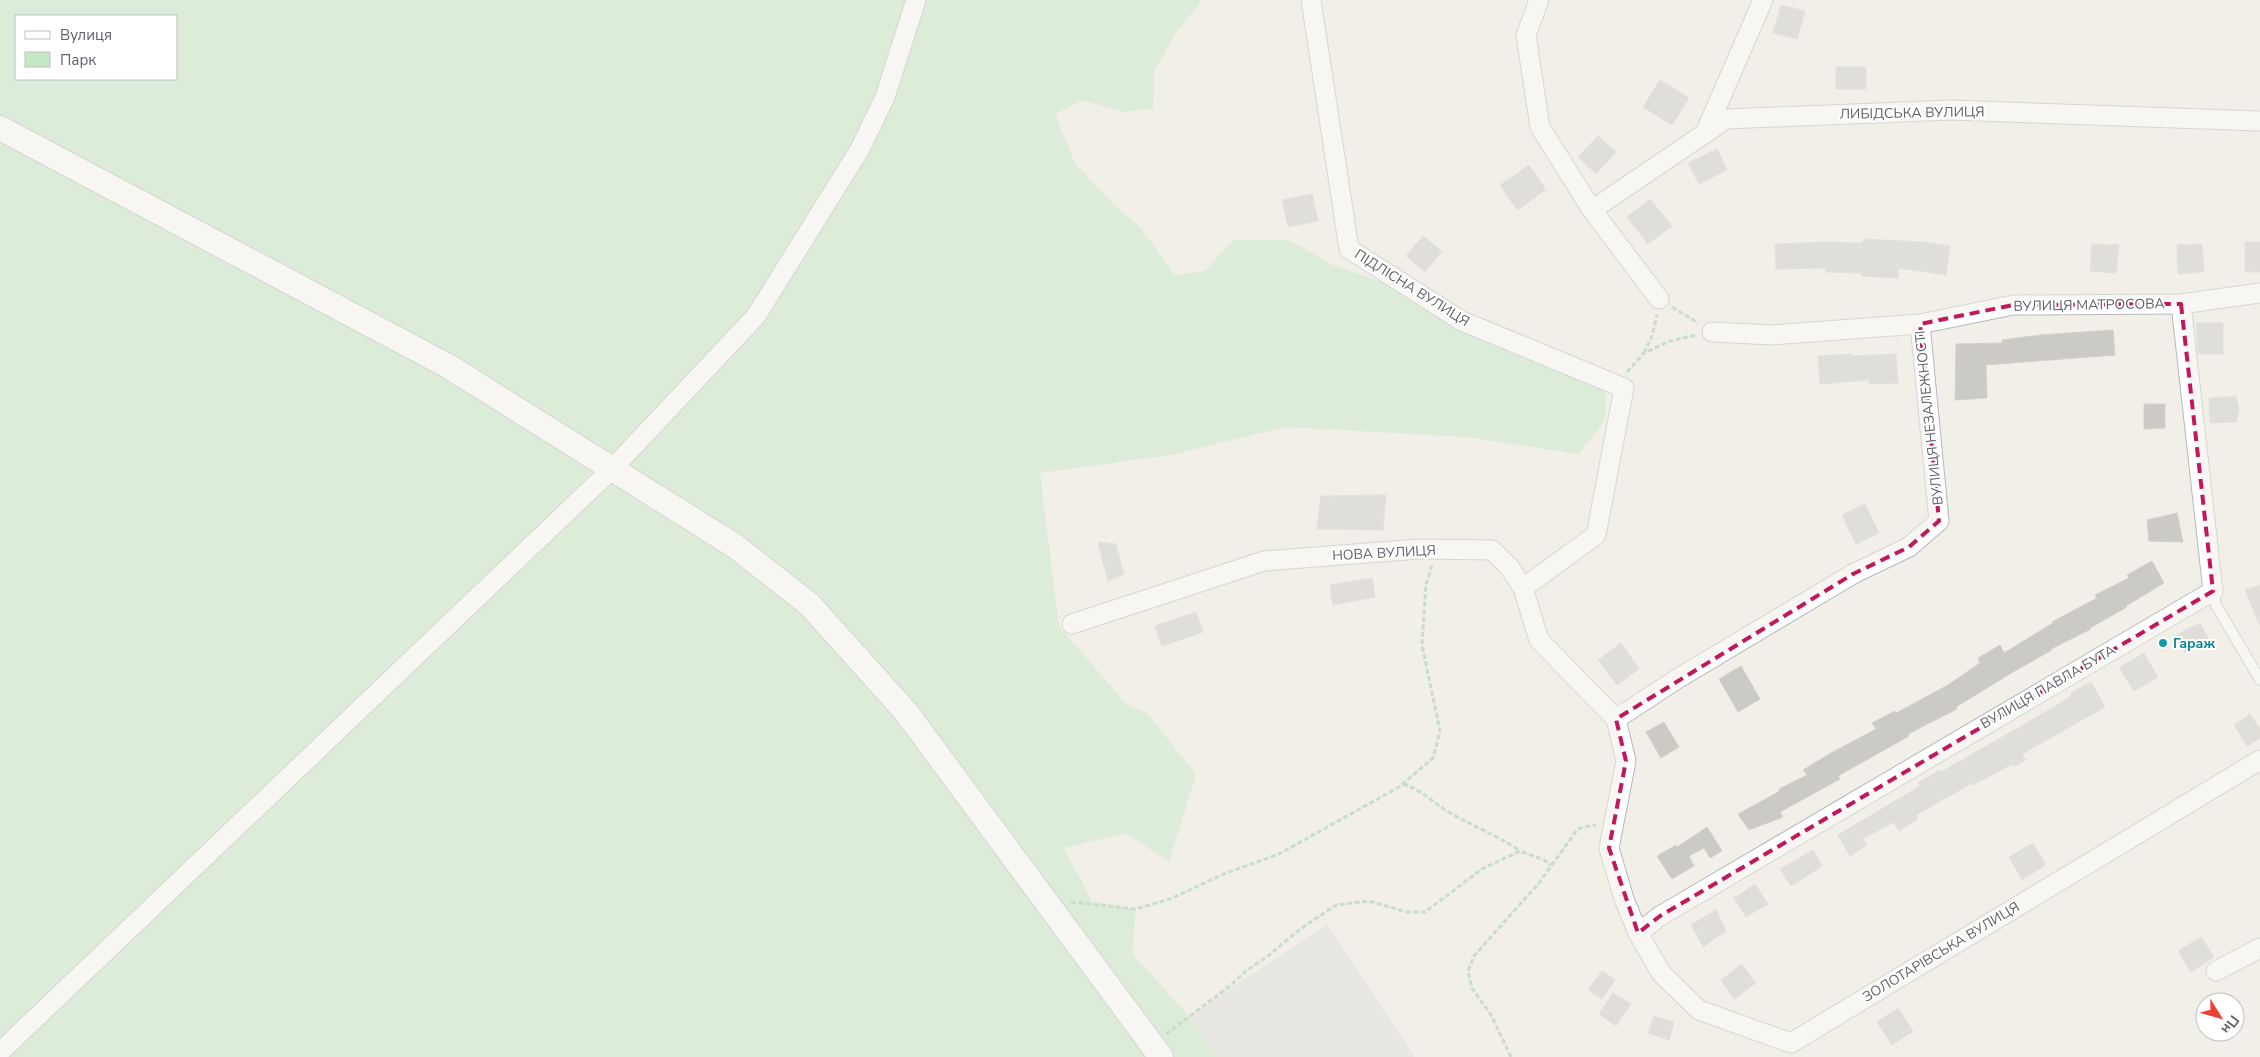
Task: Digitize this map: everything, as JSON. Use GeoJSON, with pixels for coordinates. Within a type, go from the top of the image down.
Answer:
{"type":"FeatureCollection","features":[{"type":"Feature","properties":{"kind":"street"},"geometry":{"type":"LineString","coordinates":[[0,1052],[611,470],[756,316],[860,149],[885,97],[916,0]]}},
{"type":"Feature","properties":{"kind":"street","name":"ПІДЛІСНА ВУЛИЦЯ"},"geometry":{"type":"LineString","coordinates":[[1311,0],[1349,249],[1462,321],[1624,388]]}},
{"type":"Feature","properties":{"kind":"street"},"geometry":{"type":"LineString","coordinates":[[1539,0],[1526,35],[1540,128],[1592,210],[1659,299]]}},
{"type":"Feature","properties":{"kind":"street"},"geometry":{"type":"LineString","coordinates":[[1706,131],[1763,0]]}},
{"type":"Feature","properties":{"kind":"street","name":"ЛИБІДСЬКА ВУЛИЦЯ"},"geometry":{"type":"LineString","coordinates":[[1592,210],[1726,118],[1950,110],[2260,121]]}},
{"type":"Feature","properties":{"kind":"street"},"geometry":{"type":"LineString","coordinates":[[0,128],[448,366],[735,546],[809,604],[906,712],[1156,1051]]}},
{"type":"Feature","properties":{"kind":"street","name":"ВУЛИЦЯ МАТРОСОВА"},"geometry":{"type":"LineString","coordinates":[[1920,324],[2013,306],[2181,304],[2260,293]]}},
{"type":"Feature","properties":{"kind":"street"},"geometry":{"type":"LineString","coordinates":[[2181,304],[2213,591]]}},
{"type":"Feature","properties":{"kind":"street","name":"ВУЛИЦЯ НЕЗАЛЕЖНОСТІ"},"geometry":{"type":"LineString","coordinates":[[1616,719],[1676,679],[1853,574],[1909,547],[1939,521],[1920,324],[1772,335],[1712,332]]}},
{"type":"Feature","properties":{"kind":"street"},"geometry":{"type":"LineString","coordinates":[[1523,588],[1596,535],[1624,388]]}},
{"type":"Feature","properties":{"kind":"street","name":"НОВА ВУЛИЦЯ"},"geometry":{"type":"LineString","coordinates":[[1072,624],[1264,561],[1420,549],[1492,550],[1510,568],[1523,588],[1538,640],[1616,719]]}},
{"type":"Feature","properties":{"kind":"street","name":"ВУЛИЦЯ ПАВЛА БУТА"},"geometry":{"type":"LineString","coordinates":[[1638,933],[1660,916],[2213,591]]}},
{"type":"Feature","properties":{"kind":"street"},"geometry":{"type":"LineString","coordinates":[[1616,719],[1626,761],[1609,848],[1624,899],[1638,933]]}},
{"type":"Feature","properties":{"kind":"street","name":"ЗОЛОТАРІВСЬКА ВУЛИЦЯ"},"geometry":{"type":"LineString","coordinates":[[1638,933],[1661,974],[1699,1010],[1791,1043],[2260,760]]}},
{"type":"Feature","properties":{"kind":"street"},"geometry":{"type":"LineString","coordinates":[[2216,971],[2260,948]]}},
{"type":"Feature","properties":{"kind":"lane"},"geometry":{"type":"LineString","coordinates":[[2213,591],[2216,605],[2260,680]]}},
{"type":"Feature","properties":{"kind":"path"},"geometry":{"type":"LineString","coordinates":[[1624,388],[1626,372],[1644,353],[1652,336],[1659,299],[1712,332]]}},
{"type":"Feature","properties":{"kind":"path"},"geometry":{"type":"LineString","coordinates":[[1644,353],[1670,341],[1712,332]]}},
{"type":"Feature","properties":{"kind":"path"},"geometry":{"type":"LineString","coordinates":[[1045,900],[1136,909],[1170,899],[1226,873],[1279,854],[1375,802],[1404,784],[1433,758],[1440,731],[1422,645],[1426,584],[1439,549]]}},
{"type":"Feature","properties":{"kind":"path"},"geometry":{"type":"LineString","coordinates":[[1404,784],[1420,790],[1451,813],[1499,836],[1520,851],[1544,860],[1551,865]]}},
{"type":"Feature","properties":{"kind":"path"},"geometry":{"type":"LineString","coordinates":[[1511,1057],[1491,1015],[1472,988],[1468,971],[1474,956],[1539,883],[1577,830],[1583,826],[1597,825],[1612,834]]}},
{"type":"Feature","properties":{"kind":"path"},"geometry":{"type":"LineString","coordinates":[[1156,1051],[1202,1005],[1231,985],[1299,930],[1336,906],[1369,901],[1408,912],[1425,912],[1482,869],[1520,851]]}},
{"type":"Feature","properties":{"kind":"highlighted area"},"geometry":{"type":"Polygon","coordinates":[[[2181,304],[2213,591],[1660,916],[1638,933],[1609,848],[1626,761],[1616,719],[1853,574],[1909,547],[1939,521],[1920,324],[2013,305],[2181,304]]]}},
{"type":"Feature","properties":{"kind":"shaded area"},"geometry":{"type":"Polygon","coordinates":[[[1327,924],[1415,1057],[1217,1057],[1189,1016],[1327,924]]]}},
{"type":"Feature","properties":{"kind":"green space"},"geometry":{"type":"Polygon","coordinates":[[[0,0],[1202,0],[1175,34],[1154,72],[1153,108],[1124,112],[1083,100],[1055,114],[1075,163],[1114,205],[1141,228],[1175,275],[1205,271],[1233,240],[1289,240],[1333,265],[1394,286],[1606,373],[1605,420],[1579,454],[1466,437],[1285,427],[1171,455],[1040,473],[1059,626],[1127,705],[1148,714],[1196,775],[1169,862],[1126,833],[1064,848],[1092,901],[1136,909],[1132,953],[1189,1016],[1217,1057],[0,1057],[0,0]]]}},
{"type":"Feature","properties":{"kind":"building"},"geometry":{"type":"Polygon","coordinates":[[[1781,5],[1805,11],[1797,39],[1773,33],[1781,5]]]}},
{"type":"Feature","properties":{"kind":"building"},"geometry":{"type":"Polygon","coordinates":[[[1836,67],[1866,67],[1866,89],[1836,89],[1836,67]]]}},
{"type":"Feature","properties":{"kind":"building"},"geometry":{"type":"Polygon","coordinates":[[[1660,80],[1689,98],[1672,125],[1643,107],[1660,80]]]}},
{"type":"Feature","properties":{"kind":"building"},"geometry":{"type":"Polygon","coordinates":[[[1598,136],[1616,152],[1596,174],[1578,157],[1598,136]]]}},
{"type":"Feature","properties":{"kind":"building"},"geometry":{"type":"Polygon","coordinates":[[[1717,149],[1727,170],[1699,184],[1688,163],[1717,149]]]}},
{"type":"Feature","properties":{"kind":"building"},"geometry":{"type":"Polygon","coordinates":[[[1529,165],[1546,190],[1517,210],[1500,185],[1529,165]]]}},
{"type":"Feature","properties":{"kind":"building"},"geometry":{"type":"Polygon","coordinates":[[[1312,194],[1318,221],[1288,227],[1282,200],[1312,194]]]}},
{"type":"Feature","properties":{"kind":"building"},"geometry":{"type":"Polygon","coordinates":[[[1650,199],[1672,226],[1648,244],[1627,217],[1650,199]]]}},
{"type":"Feature","properties":{"kind":"building"},"geometry":{"type":"Polygon","coordinates":[[[1423,236],[1442,251],[1425,272],[1406,256],[1423,236]]]}},
{"type":"Feature","properties":{"kind":"building"},"geometry":{"type":"Polygon","coordinates":[[[1863,239],[1922,242],[1950,246],[1946,275],[1898,268],[1898,278],[1861,276],[1861,273],[1826,272],[1826,268],[1776,269],[1775,244],[1863,243],[1863,239]]]}},
{"type":"Feature","properties":{"kind":"building"},"geometry":{"type":"Polygon","coordinates":[[[2245,242],[2260,242],[2260,272],[2245,272],[2245,242]]]}},
{"type":"Feature","properties":{"kind":"building"},"geometry":{"type":"Polygon","coordinates":[[[2092,244],[2119,245],[2116,273],[2090,271],[2092,244]]]}},
{"type":"Feature","properties":{"kind":"building"},"geometry":{"type":"Polygon","coordinates":[[[2202,244],[2204,272],[2178,274],[2177,245],[2202,244]]]}},
{"type":"Feature","properties":{"kind":"building"},"geometry":{"type":"Polygon","coordinates":[[[2196,323],[2223,323],[2223,354],[2198,354],[2196,323]]]}},
{"type":"Feature","properties":{"kind":"building"},"geometry":{"type":"Polygon","coordinates":[[[2113,330],[2115,355],[1986,365],[1987,398],[1955,400],[1956,344],[2002,343],[2002,340],[2040,335],[2113,330]]]}},
{"type":"Feature","properties":{"kind":"building"},"geometry":{"type":"Polygon","coordinates":[[[1852,354],[1852,356],[1896,354],[1898,383],[1869,384],[1869,380],[1820,384],[1818,356],[1852,354]]]}},
{"type":"Feature","properties":{"kind":"building"},"geometry":{"type":"Polygon","coordinates":[[[2236,396],[2239,410],[2236,422],[2210,423],[2209,398],[2236,396]]]}},
{"type":"Feature","properties":{"kind":"building"},"geometry":{"type":"Polygon","coordinates":[[[2144,404],[2165,404],[2165,428],[2144,429],[2144,404]]]}},
{"type":"Feature","properties":{"kind":"building"},"geometry":{"type":"Polygon","coordinates":[[[1386,495],[1383,530],[1317,529],[1321,496],[1386,495]]]}},
{"type":"Feature","properties":{"kind":"building"},"geometry":{"type":"Polygon","coordinates":[[[1865,504],[1879,533],[1856,544],[1842,515],[1865,504]]]}},
{"type":"Feature","properties":{"kind":"building"},"geometry":{"type":"Polygon","coordinates":[[[2177,513],[2183,542],[2149,541],[2147,520],[2177,513]]]}},
{"type":"Feature","properties":{"kind":"building"},"geometry":{"type":"Polygon","coordinates":[[[1098,542],[1116,544],[1124,574],[1108,581],[1098,542]]]}},
{"type":"Feature","properties":{"kind":"building"},"geometry":{"type":"Polygon","coordinates":[[[2152,561],[2164,583],[2091,629],[2051,649],[1956,707],[1957,709],[1908,734],[1909,736],[1838,776],[1840,779],[1780,812],[1783,817],[1749,830],[1738,814],[1780,791],[1779,789],[1807,775],[1803,770],[1876,729],[1872,723],[1895,711],[1896,713],[1948,685],[1980,663],[1978,658],[2000,645],[2004,653],[2052,622],[2097,598],[2095,595],[2129,578],[2127,575],[2152,561]]]}},
{"type":"Feature","properties":{"kind":"building"},"geometry":{"type":"Polygon","coordinates":[[[1372,578],[1375,597],[1333,605],[1330,585],[1372,578]]]}},
{"type":"Feature","properties":{"kind":"building"},"geometry":{"type":"Polygon","coordinates":[[[2260,585],[2260,626],[2245,590],[2260,585]]]}},
{"type":"Feature","properties":{"kind":"building"},"geometry":{"type":"Polygon","coordinates":[[[1196,612],[1203,632],[1162,646],[1155,626],[1196,612]]]}},
{"type":"Feature","properties":{"kind":"building"},"geometry":{"type":"Polygon","coordinates":[[[2200,623],[2209,640],[2185,653],[2176,635],[2200,623]]]}},
{"type":"Feature","properties":{"kind":"building"},"geometry":{"type":"Polygon","coordinates":[[[1621,643],[1639,669],[1617,685],[1598,660],[1621,643]]]}},
{"type":"Feature","properties":{"kind":"building"},"geometry":{"type":"Polygon","coordinates":[[[2144,653],[2158,677],[2134,691],[2119,668],[2144,653]]]}},
{"type":"Feature","properties":{"kind":"building"},"geometry":{"type":"Polygon","coordinates":[[[1741,666],[1760,699],[1738,712],[1719,679],[1741,666]]]}},
{"type":"Feature","properties":{"kind":"building"},"geometry":{"type":"Polygon","coordinates":[[[2091,682],[2105,707],[2022,754],[2026,760],[2014,767],[2012,764],[1973,785],[1972,783],[1916,815],[1918,819],[1899,831],[1894,822],[1863,839],[1867,845],[1850,856],[1838,835],[1920,786],[1918,783],[1940,770],[1941,772],[2030,721],[2072,696],[2071,693],[2091,682]]]}},
{"type":"Feature","properties":{"kind":"building"},"geometry":{"type":"Polygon","coordinates":[[[2250,714],[2260,729],[2260,738],[2247,746],[2234,725],[2250,714]]]}},
{"type":"Feature","properties":{"kind":"building"},"geometry":{"type":"Polygon","coordinates":[[[1664,722],[1679,747],[1661,758],[1646,732],[1664,722]]]}},
{"type":"Feature","properties":{"kind":"building"},"geometry":{"type":"Polygon","coordinates":[[[1707,827],[1722,851],[1710,858],[1704,848],[1689,856],[1694,866],[1672,879],[1657,856],[1676,845],[1677,847],[1707,827]]]}},
{"type":"Feature","properties":{"kind":"building"},"geometry":{"type":"Polygon","coordinates":[[[2033,843],[2046,865],[2022,880],[2009,857],[2033,843]]]}},
{"type":"Feature","properties":{"kind":"building"},"geometry":{"type":"Polygon","coordinates":[[[1813,850],[1822,866],[1791,886],[1780,869],[1813,850]]]}},
{"type":"Feature","properties":{"kind":"building"},"geometry":{"type":"Polygon","coordinates":[[[1755,884],[1768,904],[1746,917],[1734,898],[1755,884]]]}},
{"type":"Feature","properties":{"kind":"building"},"geometry":{"type":"Polygon","coordinates":[[[1716,910],[1726,931],[1703,947],[1691,925],[1716,910]]]}},
{"type":"Feature","properties":{"kind":"building"},"geometry":{"type":"Polygon","coordinates":[[[2201,937],[2214,957],[2191,972],[2178,951],[2201,937]]]}},
{"type":"Feature","properties":{"kind":"building"},"geometry":{"type":"Polygon","coordinates":[[[1742,964],[1756,983],[1734,999],[1721,980],[1742,964]]]}},
{"type":"Feature","properties":{"kind":"building"},"geometry":{"type":"Polygon","coordinates":[[[1602,971],[1615,980],[1602,999],[1588,990],[1602,971]]]}},
{"type":"Feature","properties":{"kind":"building"},"geometry":{"type":"Polygon","coordinates":[[[1613,993],[1631,1004],[1616,1026],[1599,1014],[1613,993]]]}},
{"type":"Feature","properties":{"kind":"building"},"geometry":{"type":"Polygon","coordinates":[[[1898,1008],[1913,1031],[1892,1045],[1877,1022],[1898,1008]]]}},
{"type":"Feature","properties":{"kind":"building"},"geometry":{"type":"Polygon","coordinates":[[[1654,1016],[1674,1022],[1669,1040],[1648,1033],[1654,1016]]]}},
{"type":"Feature","properties":{"kind":"place","name":"Гараж"},"geometry":{"type":"Point","coordinates":[2163,643]}}]}
